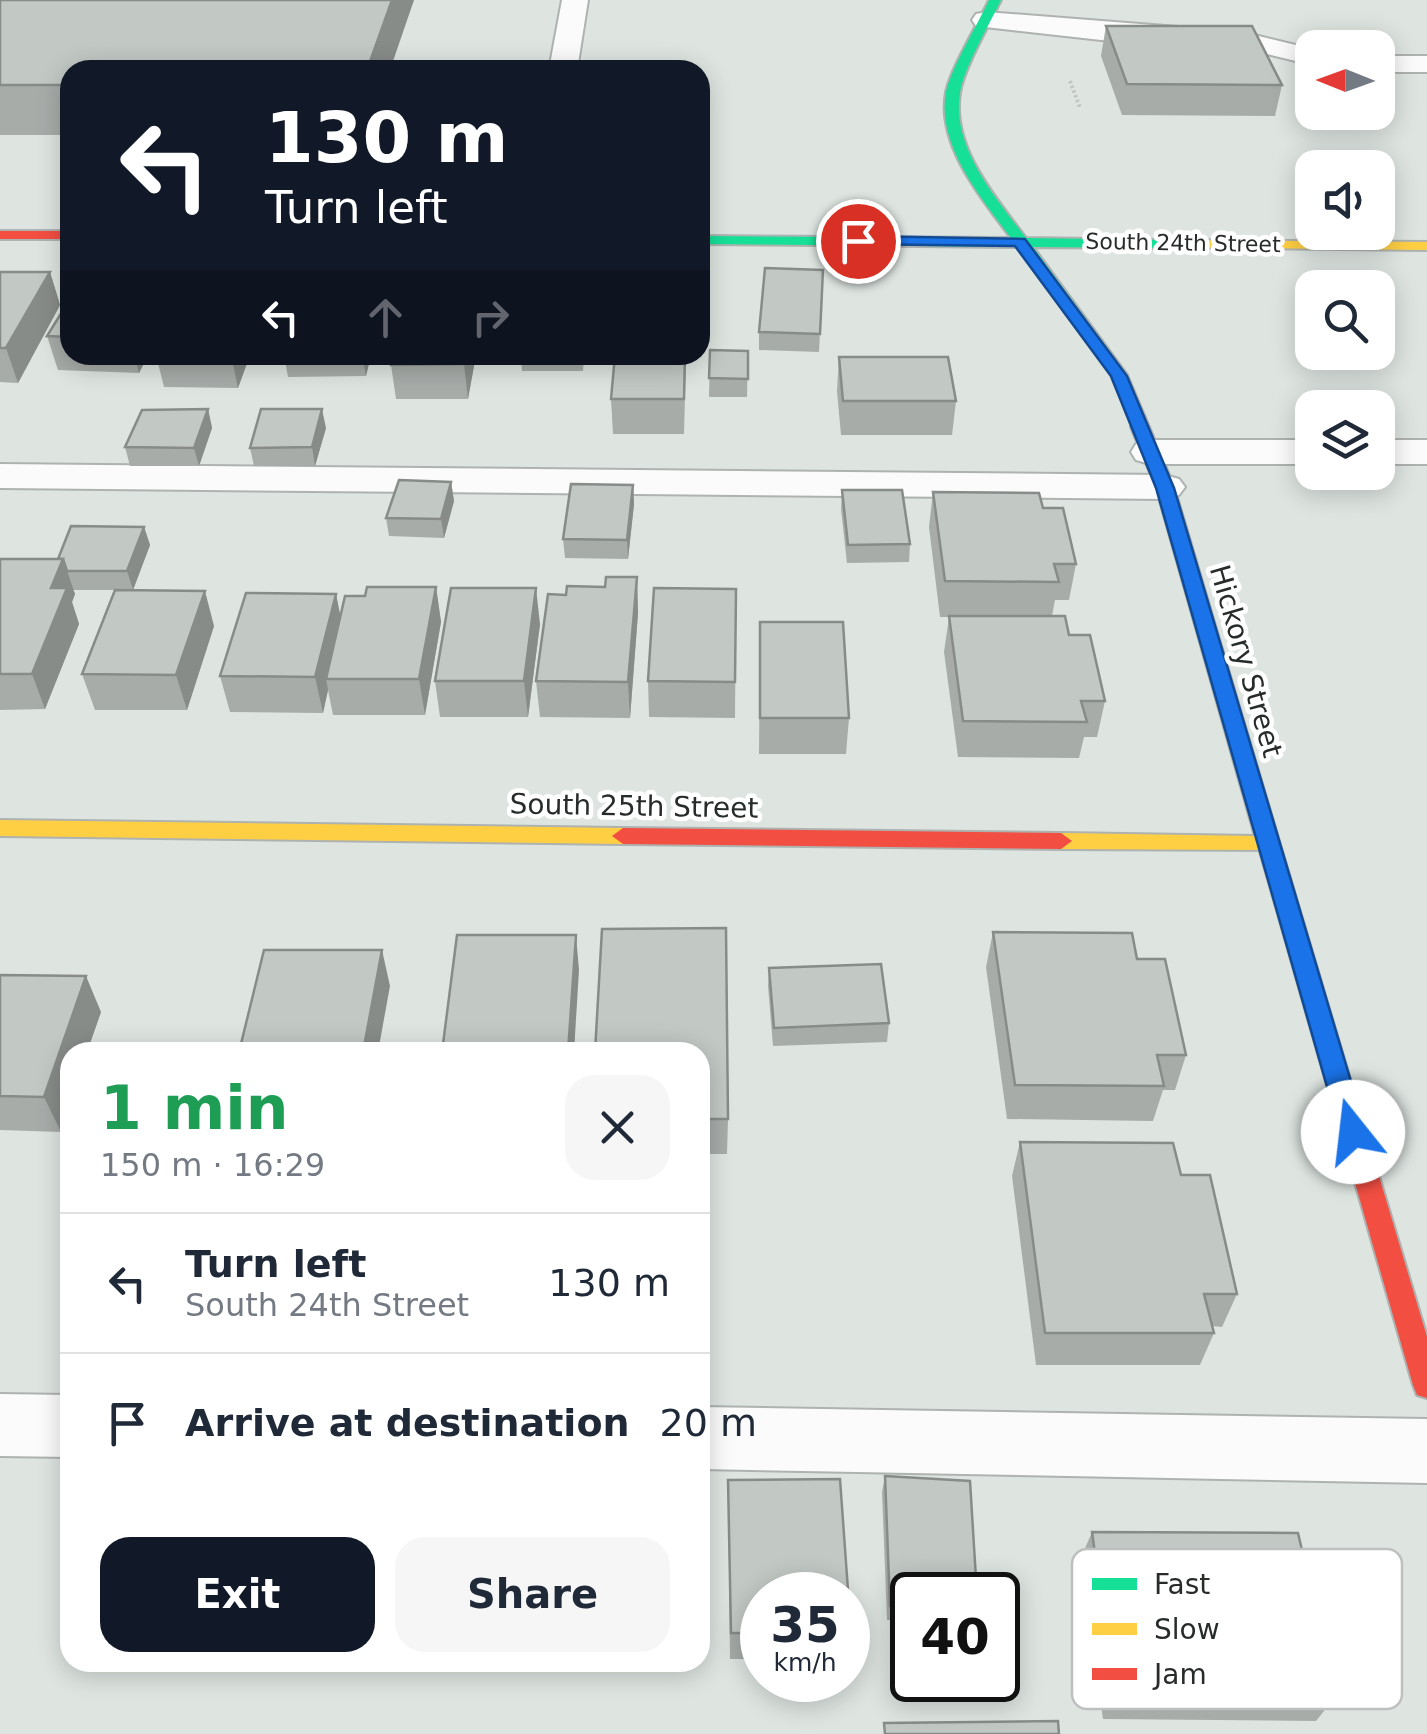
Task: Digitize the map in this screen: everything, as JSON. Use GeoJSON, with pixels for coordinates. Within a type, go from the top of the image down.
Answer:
{"type":"FeatureCollection","features":[{"type":"Feature","properties":{"kind":"street","name":"Hickory Street"},"geometry":{"type":"LineString","coordinates":[[991,10],[953,92],[955,134],[980,186],[1119,376],[1158,470],[1427,1385]]}},
{"type":"Feature","properties":{"kind":"street"},"geometry":{"type":"LineString","coordinates":[[0,235],[60,235]]}},
{"type":"Feature","properties":{"kind":"street","name":"South 24th Street"},"geometry":{"type":"LineString","coordinates":[[710,240],[1427,246]]}},
{"type":"Feature","properties":{"kind":"street","name":"South 25th Street"},"geometry":{"type":"LineString","coordinates":[[0,828],[1268,844]]}},
{"type":"Feature","properties":{"kind":"lane"},"geometry":{"type":"LineString","coordinates":[[565,60],[575,0]]}},
{"type":"Feature","properties":{"kind":"lane"},"geometry":{"type":"LineString","coordinates":[[991,10],[1101,32],[1242,40],[1295,53]]}},
{"type":"Feature","properties":{"kind":"lane"},"geometry":{"type":"LineString","coordinates":[[1395,64],[1427,64]]}},
{"type":"Feature","properties":{"kind":"lane"},"geometry":{"type":"LineString","coordinates":[[1395,452],[1427,452]]}},
{"type":"Feature","properties":{"kind":"lane"},"geometry":{"type":"LineString","coordinates":[[0,476],[1158,470],[1295,454]]}},
{"type":"Feature","properties":{"kind":"lane"},"geometry":{"type":"LineString","coordinates":[[0,1425],[60,1426]]}},
{"type":"Feature","properties":{"kind":"lane"},"geometry":{"type":"LineString","coordinates":[[710,1438],[1427,1452]]}},
{"type":"Feature","properties":{"kind":"building"},"geometry":{"type":"Polygon","coordinates":[[[0,0],[392,0],[371,60],[60,60],[60,85],[0,85],[0,0]]]}},
{"type":"Feature","properties":{"kind":"building"},"geometry":{"type":"Polygon","coordinates":[[[1106,26],[1252,26],[1282,85],[1127,84],[1106,26]]]}},
{"type":"Feature","properties":{"kind":"building"},"geometry":{"type":"Polygon","coordinates":[[[765,268],[823,270],[820,334],[759,332],[765,268]]]}},
{"type":"Feature","properties":{"kind":"building"},"geometry":{"type":"Polygon","coordinates":[[[0,272],[50,272],[6,348],[0,348],[0,272]]]}},
{"type":"Feature","properties":{"kind":"building"},"geometry":{"type":"Polygon","coordinates":[[[60,315],[60,337],[47,336],[60,315]]]}},
{"type":"Feature","properties":{"kind":"building"},"geometry":{"type":"Polygon","coordinates":[[[710,350],[748,351],[748,379],[709,378],[710,350]]]}},
{"type":"Feature","properties":{"kind":"building"},"geometry":{"type":"Polygon","coordinates":[[[839,357],[948,357],[956,401],[843,401],[839,357]]]}},
{"type":"Feature","properties":{"kind":"building"},"geometry":{"type":"Polygon","coordinates":[[[614,365],[685,365],[684,399],[611,399],[614,365]]]}},
{"type":"Feature","properties":{"kind":"building"},"geometry":{"type":"Polygon","coordinates":[[[208,409],[194,448],[125,447],[142,410],[208,409]]]}},
{"type":"Feature","properties":{"kind":"building"},"geometry":{"type":"Polygon","coordinates":[[[261,409],[322,409],[312,447],[250,448],[261,409]]]}},
{"type":"Feature","properties":{"kind":"building"},"geometry":{"type":"Polygon","coordinates":[[[399,480],[451,482],[441,519],[386,518],[399,480]]]}},
{"type":"Feature","properties":{"kind":"building"},"geometry":{"type":"Polygon","coordinates":[[[571,484],[633,485],[627,540],[563,539],[571,484]]]}},
{"type":"Feature","properties":{"kind":"building"},"geometry":{"type":"Polygon","coordinates":[[[842,490],[902,490],[910,544],[848,545],[842,490]]]}},
{"type":"Feature","properties":{"kind":"building"},"geometry":{"type":"Polygon","coordinates":[[[933,492],[1039,493],[1043,508],[1063,508],[1076,564],[1054,564],[1059,582],[945,581],[933,492]]]}},
{"type":"Feature","properties":{"kind":"building"},"geometry":{"type":"Polygon","coordinates":[[[71,526],[144,527],[127,571],[67,571],[63,559],[58,559],[71,526]]]}},
{"type":"Feature","properties":{"kind":"building"},"geometry":{"type":"Polygon","coordinates":[[[0,559],[63,559],[51,588],[67,588],[32,674],[0,674],[0,559]]]}},
{"type":"Feature","properties":{"kind":"building"},"geometry":{"type":"Polygon","coordinates":[[[606,577],[637,577],[628,682],[536,681],[548,594],[566,595],[567,586],[605,587],[606,577]]]}},
{"type":"Feature","properties":{"kind":"building"},"geometry":{"type":"Polygon","coordinates":[[[367,587],[436,587],[419,679],[326,679],[345,596],[365,596],[367,587]]]}},
{"type":"Feature","properties":{"kind":"building"},"geometry":{"type":"Polygon","coordinates":[[[451,588],[536,588],[524,681],[435,681],[451,588]]]}},
{"type":"Feature","properties":{"kind":"building"},"geometry":{"type":"Polygon","coordinates":[[[654,588],[736,589],[735,682],[648,681],[654,588]]]}},
{"type":"Feature","properties":{"kind":"building"},"geometry":{"type":"Polygon","coordinates":[[[115,590],[205,591],[176,675],[82,674],[115,590]]]}},
{"type":"Feature","properties":{"kind":"building"},"geometry":{"type":"Polygon","coordinates":[[[246,593],[336,594],[315,677],[220,676],[246,593]]]}},
{"type":"Feature","properties":{"kind":"building"},"geometry":{"type":"Polygon","coordinates":[[[949,616],[1065,616],[1069,635],[1090,635],[1105,701],[1081,701],[1087,722],[963,721],[949,616]]]}},
{"type":"Feature","properties":{"kind":"building"},"geometry":{"type":"Polygon","coordinates":[[[760,622],[843,622],[849,718],[760,718],[760,622]]]}},
{"type":"Feature","properties":{"kind":"building"},"geometry":{"type":"Polygon","coordinates":[[[726,928],[728,1119],[710,1119],[710,1042],[596,1042],[602,929],[726,928]]]}},
{"type":"Feature","properties":{"kind":"building"},"geometry":{"type":"Polygon","coordinates":[[[993,932],[1132,933],[1137,959],[1165,959],[1186,1055],[1157,1055],[1164,1086],[1015,1085],[993,932]]]}},
{"type":"Feature","properties":{"kind":"building"},"geometry":{"type":"Polygon","coordinates":[[[457,935],[576,935],[569,1042],[443,1042],[457,935]]]}},
{"type":"Feature","properties":{"kind":"building"},"geometry":{"type":"Polygon","coordinates":[[[264,950],[382,950],[365,1042],[241,1042],[264,950]]]}},
{"type":"Feature","properties":{"kind":"building"},"geometry":{"type":"Polygon","coordinates":[[[881,964],[889,1023],[774,1028],[769,968],[881,964]]]}},
{"type":"Feature","properties":{"kind":"building"},"geometry":{"type":"Polygon","coordinates":[[[0,975],[86,976],[44,1097],[0,1096],[0,975]]]}},
{"type":"Feature","properties":{"kind":"building"},"geometry":{"type":"Polygon","coordinates":[[[1020,1142],[1173,1143],[1181,1175],[1210,1175],[1237,1294],[1204,1294],[1214,1333],[1045,1333],[1020,1142]]]}},
{"type":"Feature","properties":{"kind":"building"},"geometry":{"type":"Polygon","coordinates":[[[885,1476],[970,1481],[976,1572],[890,1572],[890,1606],[885,1476]]]}},
{"type":"Feature","properties":{"kind":"building"},"geometry":{"type":"Polygon","coordinates":[[[840,1479],[847,1572],[740,1572],[740,1633],[731,1633],[728,1480],[840,1479]]]}},
{"type":"Feature","properties":{"kind":"building"},"geometry":{"type":"Polygon","coordinates":[[[1092,1532],[1298,1533],[1302,1549],[1094,1549],[1092,1532]]]}},
{"type":"Feature","properties":{"kind":"building"},"geometry":{"type":"Polygon","coordinates":[[[1058,1721],[1059,1734],[885,1734],[884,1723],[1058,1721]]]}},
{"type":"Feature","properties":{"kind":"traffic: fast"},"geometry":{"type":"LineString","coordinates":[[995,0],[953,92],[955,133],[980,186],[1119,375],[1140,427]]}},
{"type":"Feature","properties":{"kind":"traffic: fast"},"geometry":{"type":"LineString","coordinates":[[710,240],[1167,244]]}},
{"type":"Feature","properties":{"kind":"traffic: slow"},"geometry":{"type":"LineString","coordinates":[[1167,244],[1427,246]]}},
{"type":"Feature","properties":{"kind":"traffic: slow"},"geometry":{"type":"LineString","coordinates":[[1140,427],[1165,487],[1268,841]]}},
{"type":"Feature","properties":{"kind":"traffic: slow"},"geometry":{"type":"LineString","coordinates":[[0,828],[623,836]]}},
{"type":"Feature","properties":{"kind":"traffic: slow"},"geometry":{"type":"LineString","coordinates":[[1061,841],[1268,844]]}},
{"type":"Feature","properties":{"kind":"traffic: jam"},"geometry":{"type":"LineString","coordinates":[[0,235],[60,235]]}},
{"type":"Feature","properties":{"kind":"traffic: jam"},"geometry":{"type":"LineString","coordinates":[[623,836],[1061,841]]}},
{"type":"Feature","properties":{"kind":"traffic: jam"},"geometry":{"type":"LineString","coordinates":[[1268,841],[1427,1385]]}},
{"type":"Feature","properties":{"kind":"route"},"geometry":{"type":"LineString","coordinates":[[858,241],[1020,242],[1119,376],[1165,488],[1353,1132]]}}]}
